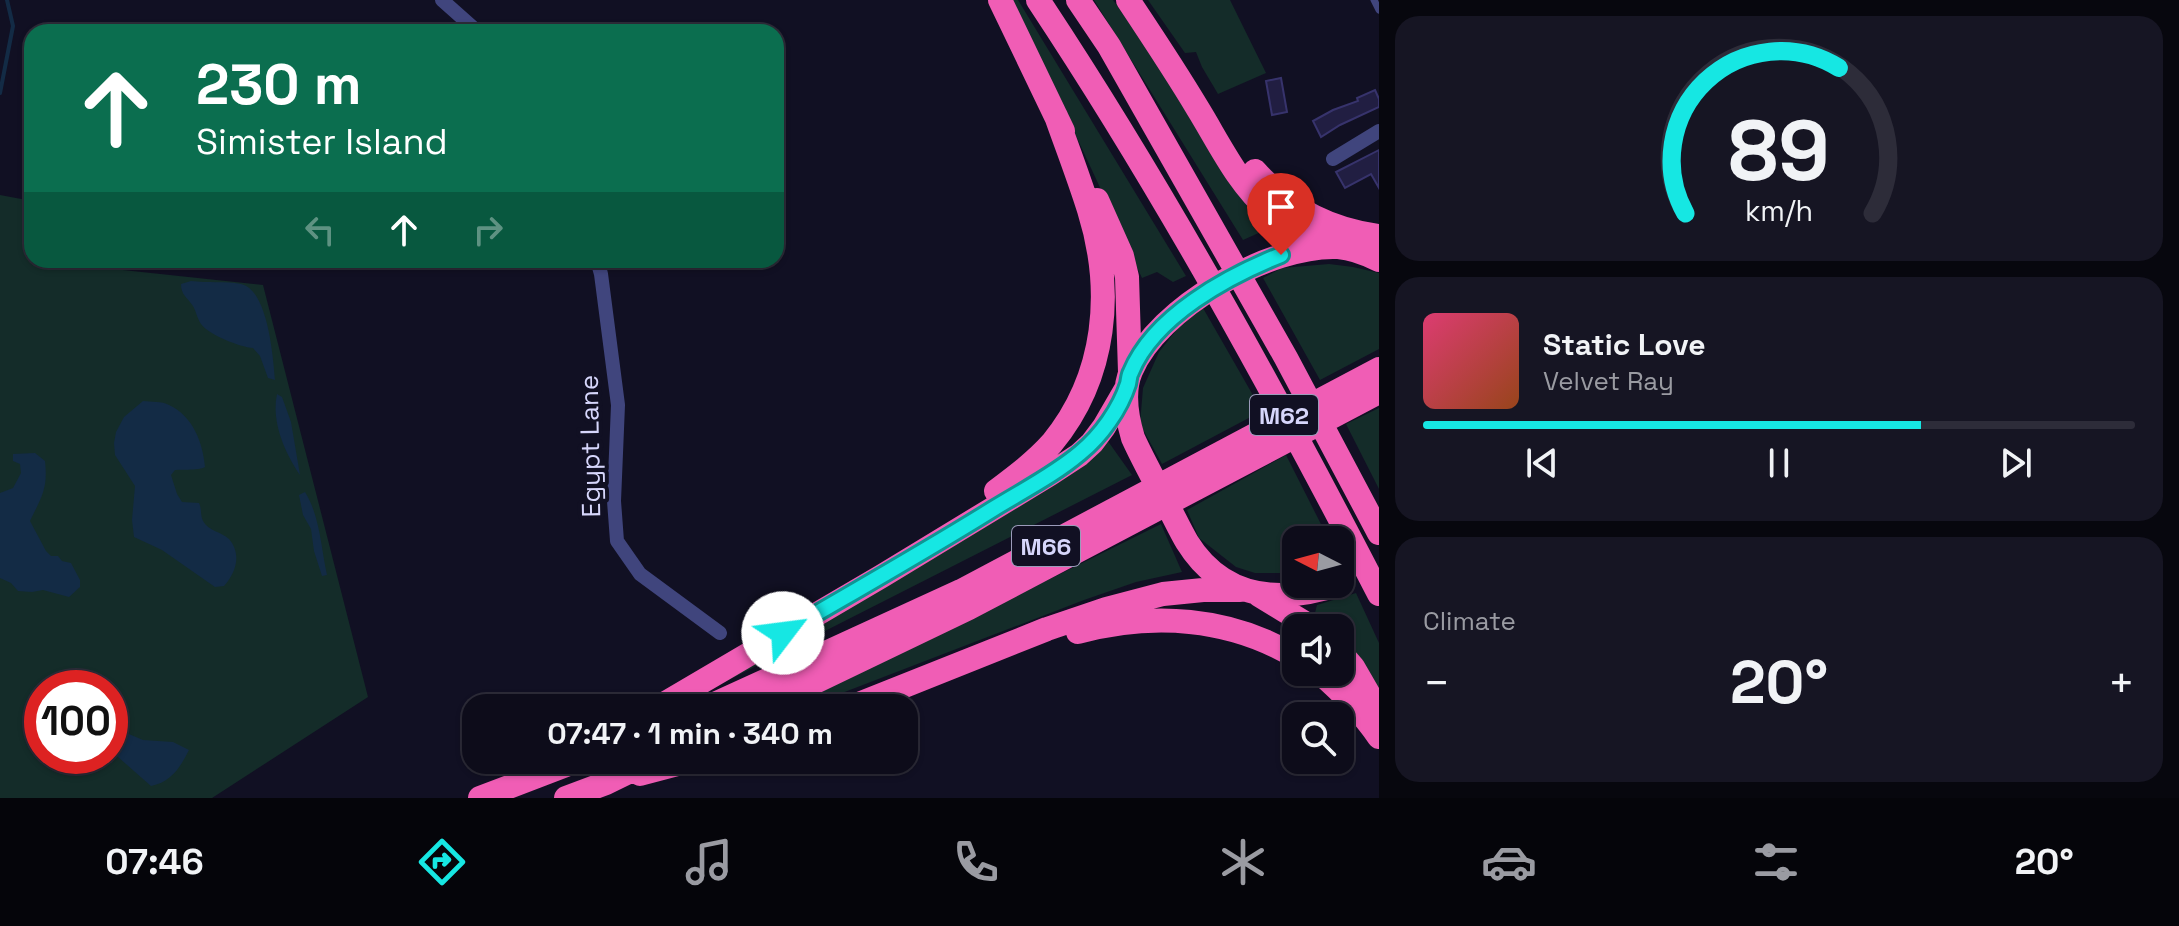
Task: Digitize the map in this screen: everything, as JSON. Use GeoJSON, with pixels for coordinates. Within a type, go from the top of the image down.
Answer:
{"type":"FeatureCollection","features":[{"type":"Feature","properties":{"kind":"highway"},"geometry":{"type":"LineString","coordinates":[[1000,0],[1122,256],[1129,297],[1128,421],[1138,449],[1188,543],[1201,561],[1288,614]]}},
{"type":"Feature","properties":{"kind":"highway","name":"M62"},"geometry":{"type":"LineString","coordinates":[[1038,0],[1186,238],[1379,594]]}},
{"type":"Feature","properties":{"kind":"highway","name":"M62"},"geometry":{"type":"LineString","coordinates":[[1078,0],[1109,46],[1286,358],[1379,533]]}},
{"type":"Feature","properties":{"kind":"highway"},"geometry":{"type":"LineString","coordinates":[[1128,0],[1241,156],[1270,188],[1308,215],[1353,231],[1376,251]]}},
{"type":"Feature","properties":{"kind":"highway"},"geometry":{"type":"LineString","coordinates":[[1168,58],[1253,194],[1288,223],[1340,247]]}},
{"type":"Feature","properties":{"kind":"highway"},"geometry":{"type":"LineString","coordinates":[[882,576],[1021,472],[1051,444],[1084,392],[1100,342],[1104,288],[1090,212],[1056,116]]}},
{"type":"Feature","properties":{"kind":"highway"},"geometry":{"type":"LineString","coordinates":[[681,694],[1079,455],[1104,427],[1147,345],[1166,324],[1203,294],[1256,265],[1305,249],[1340,247],[1376,251]]}},
{"type":"Feature","properties":{"kind":"highway","name":"M66"},"geometry":{"type":"LineString","coordinates":[[737,694],[961,591],[1379,369]]}},
{"type":"Feature","properties":{"kind":"highway","name":"M66"},"geometry":{"type":"LineString","coordinates":[[790,694],[969,608],[1379,392]]}},
{"type":"Feature","properties":{"kind":"highway"},"geometry":{"type":"LineString","coordinates":[[1354,578],[1379,566]]}},
{"type":"Feature","properties":{"kind":"highway"},"geometry":{"type":"LineString","coordinates":[[885,694],[1047,629],[1163,594],[1203,590],[1282,593]]}},
{"type":"Feature","properties":{"kind":"highway"},"geometry":{"type":"LineString","coordinates":[[965,663],[1087,630],[1160,620],[1196,622],[1232,629],[1282,649]]}},
{"type":"Feature","properties":{"kind":"highway"},"geometry":{"type":"LineString","coordinates":[[1354,669],[1379,712]]}},
{"type":"Feature","properties":{"kind":"highway"},"geometry":{"type":"LineString","coordinates":[[1335,686],[1365,717],[1379,737]]}},
{"type":"Feature","properties":{"kind":"highway"},"geometry":{"type":"LineString","coordinates":[[515,785],[537,774]]}},
{"type":"Feature","properties":{"kind":"highway"},"geometry":{"type":"LineString","coordinates":[[480,798],[543,774]]}},
{"type":"Feature","properties":{"kind":"highway"},"geometry":{"type":"LineString","coordinates":[[566,798],[624,774]]}},
{"type":"Feature","properties":{"kind":"highway"},"geometry":{"type":"LineString","coordinates":[[606,783],[640,774]]}},
{"type":"Feature","properties":{"kind":"street"},"geometry":{"type":"LineString","coordinates":[[442,0],[469,24]]}},
{"type":"Feature","properties":{"kind":"street"},"geometry":{"type":"LineString","coordinates":[[1333,159],[1379,131]]}},
{"type":"Feature","properties":{"kind":"street","name":"Egypt Lane"},"geometry":{"type":"LineString","coordinates":[[599,268],[618,405],[614,501],[617,541],[640,574],[720,633]]}},
{"type":"Feature","properties":{"kind":"lane"},"geometry":{"type":"LineString","coordinates":[[1374,0],[1379,10]]}},
{"type":"Feature","properties":{"kind":"green space"},"geometry":{"type":"Polygon","coordinates":[[[1013,0],[1018,0],[1186,276],[1173,282],[1157,272],[1142,278],[1013,0]]]}},
{"type":"Feature","properties":{"kind":"green space"},"geometry":{"type":"Polygon","coordinates":[[[1094,0],[1113,0],[1274,226],[1243,240],[1094,0]]]}},
{"type":"Feature","properties":{"kind":"green space"},"geometry":{"type":"Polygon","coordinates":[[[1148,0],[1230,0],[1266,73],[1218,94],[1196,52],[1185,53],[1148,0]]]}},
{"type":"Feature","properties":{"kind":"green space"},"geometry":{"type":"Polygon","coordinates":[[[0,195],[24,200],[24,268],[123,268],[263,285],[368,697],[212,798],[0,798],[0,195]]]}},
{"type":"Feature","properties":{"kind":"green space"},"geometry":{"type":"Polygon","coordinates":[[[1329,264],[1379,273],[1379,349],[1320,380],[1263,278],[1282,268],[1329,264]]]}},
{"type":"Feature","properties":{"kind":"green space"},"geometry":{"type":"Polygon","coordinates":[[[1203,308],[1262,411],[1162,464],[1140,424],[1143,388],[1159,352],[1178,328],[1203,308]]]}},
{"type":"Feature","properties":{"kind":"green space"},"geometry":{"type":"Polygon","coordinates":[[[1379,408],[1379,489],[1346,424],[1379,408]]]}},
{"type":"Feature","properties":{"kind":"green space"},"geometry":{"type":"Polygon","coordinates":[[[1105,437],[1132,475],[717,686],[1105,437]]]}},
{"type":"Feature","properties":{"kind":"green space"},"geometry":{"type":"Polygon","coordinates":[[[1286,455],[1322,526],[1282,526],[1282,573],[1255,573],[1236,567],[1199,538],[1187,510],[1286,455]]]}},
{"type":"Feature","properties":{"kind":"green space"},"geometry":{"type":"Polygon","coordinates":[[[1161,524],[1182,572],[1136,582],[1084,600],[839,694],[817,694],[1161,524]]]}},
{"type":"Feature","properties":{"kind":"green space"},"geometry":{"type":"Polygon","coordinates":[[[1354,594],[1379,643],[1379,696],[1354,650],[1354,614],[1315,613],[1317,605],[1340,598],[1354,598],[1354,594]]]}},
{"type":"Feature","properties":{"kind":"water"},"geometry":{"type":"Polygon","coordinates":[[[191,281],[235,283],[250,289],[257,298],[267,325],[275,380],[268,378],[260,356],[253,348],[225,340],[201,324],[181,288],[181,284],[191,281]]]}},
{"type":"Feature","properties":{"kind":"water"},"geometry":{"type":"Polygon","coordinates":[[[277,394],[282,397],[291,422],[300,475],[281,437],[276,415],[277,394]]]}},
{"type":"Feature","properties":{"kind":"water"},"geometry":{"type":"Polygon","coordinates":[[[143,401],[163,403],[177,410],[190,423],[199,440],[205,467],[175,470],[171,475],[182,502],[199,503],[205,524],[233,545],[236,563],[224,586],[215,587],[162,550],[134,537],[135,486],[115,455],[114,443],[124,417],[143,401]]]}},
{"type":"Feature","properties":{"kind":"water"},"geometry":{"type":"Polygon","coordinates":[[[35,453],[45,461],[46,479],[30,521],[46,551],[71,563],[80,580],[80,587],[69,597],[43,590],[18,591],[0,578],[0,493],[13,488],[21,473],[20,464],[13,461],[13,454],[35,453]]]}},
{"type":"Feature","properties":{"kind":"water"},"geometry":{"type":"Polygon","coordinates":[[[305,492],[317,522],[327,575],[322,576],[311,529],[303,515],[299,495],[305,492]]]}},
{"type":"Feature","properties":{"kind":"water"},"geometry":{"type":"Polygon","coordinates":[[[128,734],[143,740],[173,742],[189,750],[174,773],[151,786],[128,766],[128,734]]]}},
{"type":"Feature","properties":{"kind":"building"},"geometry":{"type":"Polygon","coordinates":[[[1281,78],[1287,112],[1272,115],[1266,81],[1281,78]]]}},
{"type":"Feature","properties":{"kind":"building"},"geometry":{"type":"Polygon","coordinates":[[[1375,90],[1379,107],[1321,137],[1313,121],[1375,90]]]}},
{"type":"Feature","properties":{"kind":"building"},"geometry":{"type":"Polygon","coordinates":[[[1379,150],[1379,188],[1371,174],[1345,188],[1336,172],[1379,150]]]}},
{"type":"Feature","properties":{"kind":"waterway"},"geometry":{"type":"LineString","coordinates":[[0,93],[13,26],[7,0]]}},
{"type":"Feature","properties":{"kind":"route"},"geometry":{"type":"LineString","coordinates":[[783,633],[1079,455],[1104,427],[1128,384],[1130,372],[1147,345],[1166,324],[1203,294],[1281,255]]}}]}
